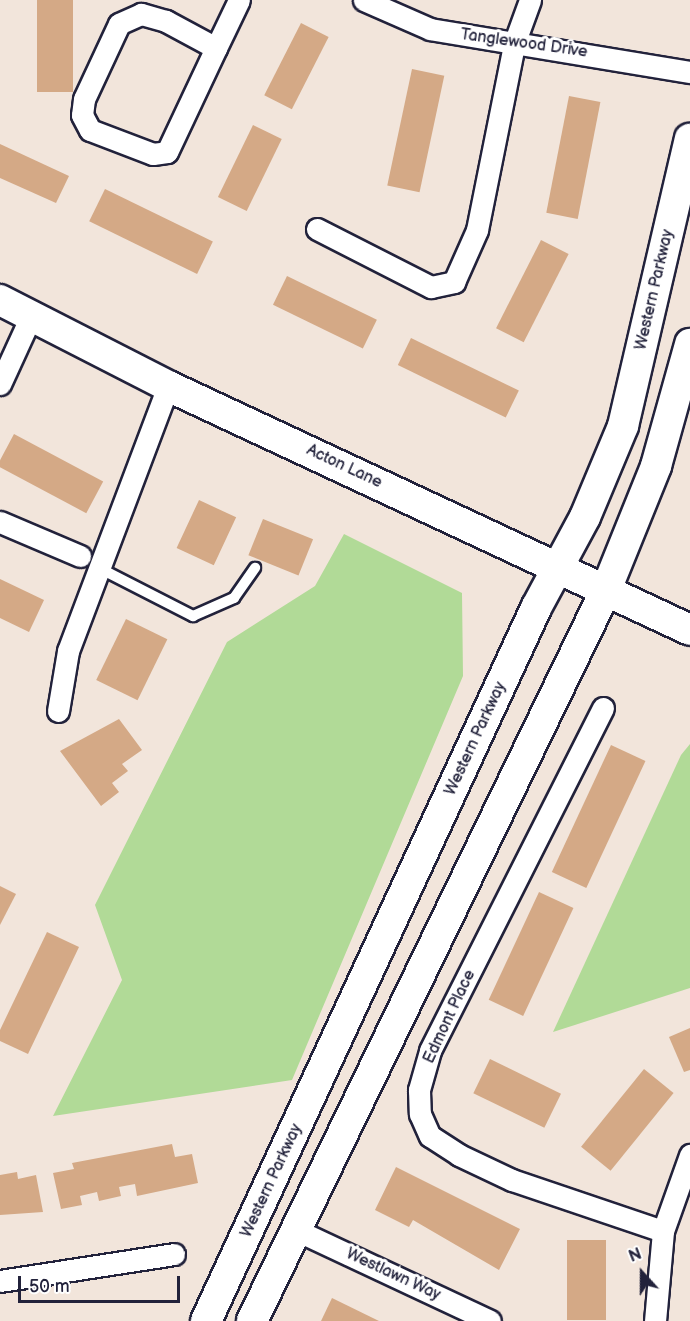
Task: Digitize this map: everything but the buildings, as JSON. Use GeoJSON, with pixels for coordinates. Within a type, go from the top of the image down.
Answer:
{"type":"FeatureCollection","features":[{"type":"Feature","properties":{"kind":"main road","name":"Western Parkway"},"geometry":{"type":"LineString","coordinates":[[206,1321],[623,426],[690,139]]}},
{"type":"Feature","properties":{"kind":"main road","name":"Acton Lane"},"geometry":{"type":"LineString","coordinates":[[0,300],[32,314],[168,386],[690,630]]}},
{"type":"Feature","properties":{"kind":"main road"},"geometry":{"type":"LineString","coordinates":[[252,1321],[606,590],[656,466],[690,344]]}},
{"type":"Feature","properties":{"kind":"street"},"geometry":{"type":"LineString","coordinates":[[216,48],[149,16],[119,24],[84,99],[82,115],[90,130],[153,154],[166,152],[216,48],[239,0]]}},
{"type":"Feature","properties":{"kind":"street","name":"Tanglewood Drive"},"geometry":{"type":"LineString","coordinates":[[364,0],[430,29],[690,72]]}},
{"type":"Feature","properties":{"kind":"street"},"geometry":{"type":"LineString","coordinates":[[317,229],[431,287],[454,282],[477,230],[514,44],[530,0]]}},
{"type":"Feature","properties":{"kind":"street"},"geometry":{"type":"LineString","coordinates":[[0,384],[32,314]]}},
{"type":"Feature","properties":{"kind":"street"},"geometry":{"type":"LineString","coordinates":[[58,711],[68,651],[168,386]]}},
{"type":"Feature","properties":{"kind":"street"},"geometry":{"type":"LineString","coordinates":[[0,522],[80,556]]}},
{"type":"Feature","properties":{"kind":"street","name":"Edmont Place"},"geometry":{"type":"LineString","coordinates":[[603,708],[430,1051],[420,1090],[420,1114],[430,1136],[459,1155],[512,1180],[663,1230]]}},
{"type":"Feature","properties":{"kind":"street"},"geometry":{"type":"LineString","coordinates":[[655,1321],[663,1230],[690,1155]]}},
{"type":"Feature","properties":{"kind":"street","name":"Westlawn Way"},"geometry":{"type":"LineString","coordinates":[[296,1230],[490,1321]]}},
{"type":"Feature","properties":{"kind":"street"},"geometry":{"type":"LineString","coordinates":[[0,1281],[174,1254]]}},
{"type":"Feature","properties":{"kind":"lane"},"geometry":{"type":"LineString","coordinates":[[99,568],[193,616],[234,598],[255,568]]}},
{"type":"Feature","properties":{"kind":"green space"},"geometry":{"type":"Polygon","coordinates":[[[344,534],[462,593],[463,676],[292,1080],[53,1116],[122,980],[95,905],[227,642],[315,586],[344,534]]]}},
{"type":"Feature","properties":{"kind":"green space"},"geometry":{"type":"Polygon","coordinates":[[[690,744],[690,988],[553,1032],[681,755],[690,744]]]}}]}
